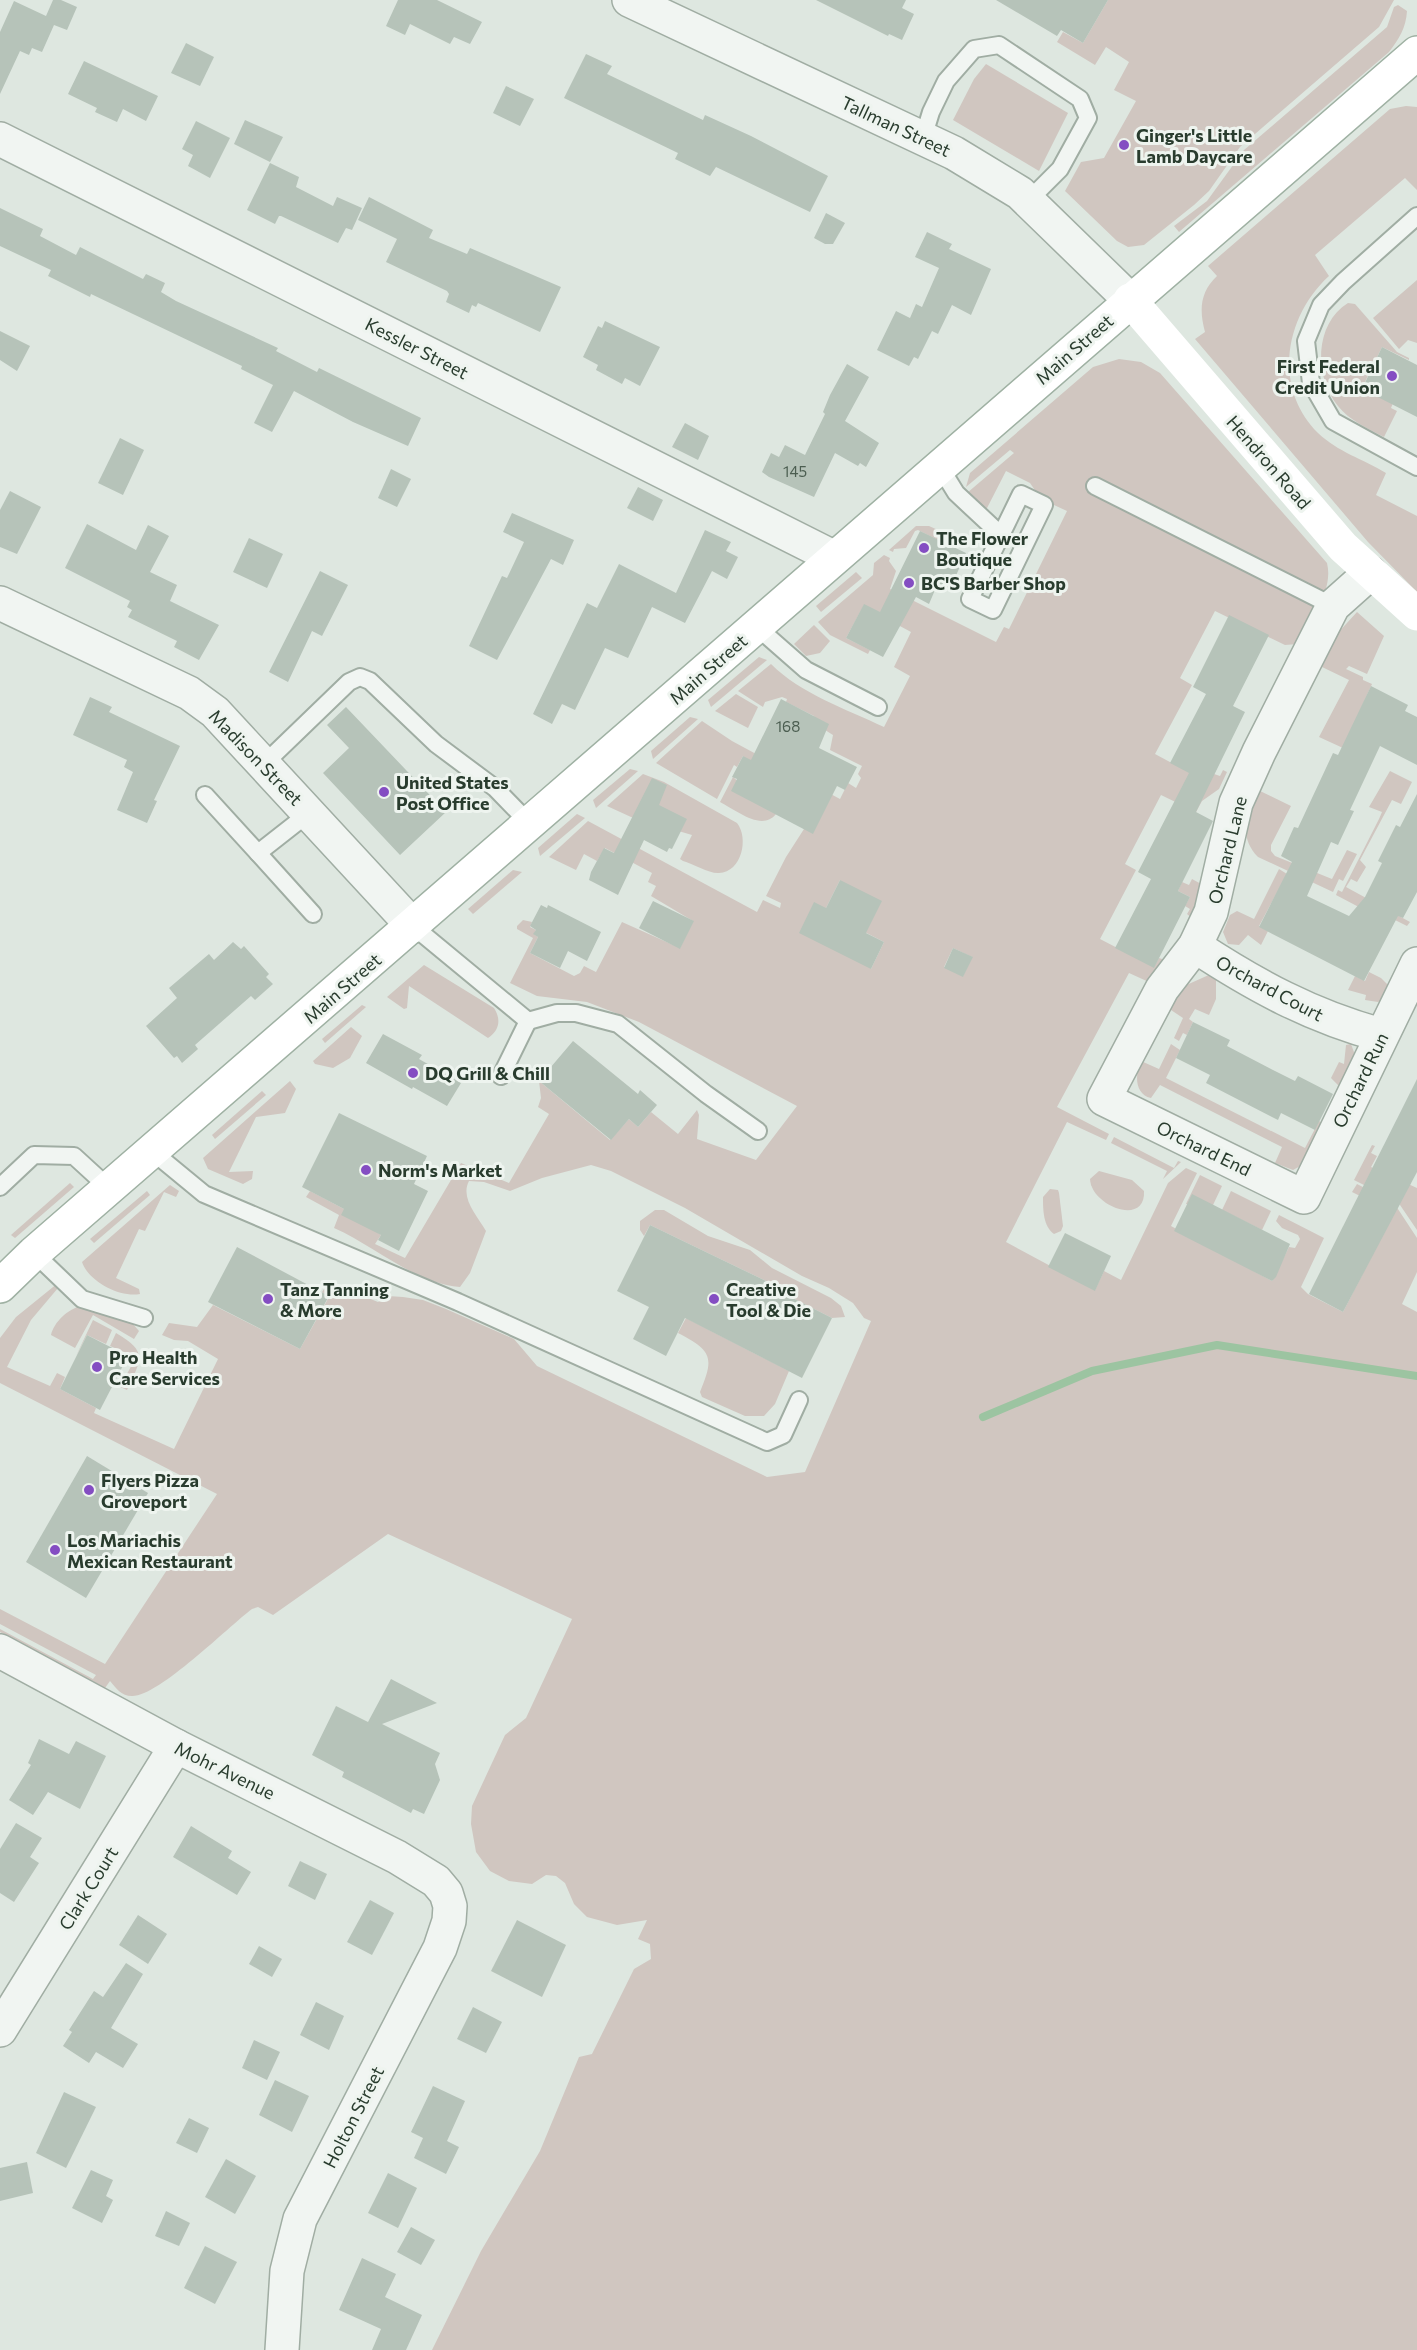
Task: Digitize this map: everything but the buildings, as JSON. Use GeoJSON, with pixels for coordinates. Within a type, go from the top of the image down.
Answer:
{"type":"FeatureCollection","features":[{"type":"Feature","properties":{"kind":"main road","name":"Main Street"},"geometry":{"type":"LineString","coordinates":[[1,1282],[757,627],[833,557],[940,467],[1130,300],[1413,65]]}},
{"type":"Feature","properties":{"kind":"main road","name":"Hendron Road"},"geometry":{"type":"LineString","coordinates":[[1130,300],[1343,547],[1417,614]]}},
{"type":"Feature","properties":{"kind":"street","name":"Tallman Street"},"geometry":{"type":"LineString","coordinates":[[629,0],[954,153],[1028,201],[1130,300]]}},
{"type":"Feature","properties":{"kind":"street","name":"Kessler Street"},"geometry":{"type":"LineString","coordinates":[[0,139],[833,557]]}},
{"type":"Feature","properties":{"kind":"street","name":"Orchard Lane"},"geometry":{"type":"LineString","coordinates":[[1104,1099],[1162,989],[1195,946],[1211,912],[1236,803],[1258,752],[1333,606],[1370,573]]}},
{"type":"Feature","properties":{"kind":"street","name":"Madison Street"},"geometry":{"type":"LineString","coordinates":[[0,603],[189,693],[215,712],[413,926]]}},
{"type":"Feature","properties":{"kind":"street","name":"Orchard Court"},"geometry":{"type":"LineString","coordinates":[[1195,946],[1251,982],[1292,1004],[1336,1023],[1381,1035]]}},
{"type":"Feature","properties":{"kind":"street","name":"Orchard Run"},"geometry":{"type":"LineString","coordinates":[[1304,1197],[1417,964]]}},
{"type":"Feature","properties":{"kind":"street","name":"Orchard End"},"geometry":{"type":"LineString","coordinates":[[1104,1099],[1304,1197]]}},
{"type":"Feature","properties":{"kind":"street","name":"Mohr Avenue"},"geometry":{"type":"LineString","coordinates":[[0,1650],[176,1746],[396,1857],[436,1881],[446,1893]]}},
{"type":"Feature","properties":{"kind":"street","name":"Clark Court"},"geometry":{"type":"LineString","coordinates":[[0,2030],[176,1746]]}},
{"type":"Feature","properties":{"kind":"street","name":"Holton Street"},"geometry":{"type":"LineString","coordinates":[[282,2350],[287,2271],[300,2220],[446,1935],[450,1906],[446,1893]]}},
{"type":"Feature","properties":{"kind":"lane"},"geometry":{"type":"LineString","coordinates":[[923,138],[931,112],[946,81],[974,49],[999,45],[1080,99],[1088,118],[1060,169],[1028,201]]}},
{"type":"Feature","properties":{"kind":"lane"},"geometry":{"type":"LineString","coordinates":[[1417,216],[1343,282],[1321,305],[1306,341],[1311,384],[1333,421],[1417,467]]}},
{"type":"Feature","properties":{"kind":"lane"},"geometry":{"type":"LineString","coordinates":[[940,467],[956,493],[1001,535]]}},
{"type":"Feature","properties":{"kind":"lane"},"geometry":{"type":"LineString","coordinates":[[1095,486],[1333,606]]}},
{"type":"Feature","properties":{"kind":"lane"},"geometry":{"type":"LineString","coordinates":[[1021,494],[1044,506],[993,610],[970,599],[1001,535],[1021,494]]}},
{"type":"Feature","properties":{"kind":"lane"},"geometry":{"type":"LineString","coordinates":[[757,627],[806,670],[878,707]]}},
{"type":"Feature","properties":{"kind":"lane"},"geometry":{"type":"LineString","coordinates":[[264,764],[349,682],[360,677],[370,681],[436,744],[495,788],[530,824]]}},
{"type":"Feature","properties":{"kind":"lane"},"geometry":{"type":"LineString","coordinates":[[205,795],[313,914]]}},
{"type":"Feature","properties":{"kind":"lane"},"geometry":{"type":"LineString","coordinates":[[258,853],[309,813]]}},
{"type":"Feature","properties":{"kind":"lane"},"geometry":{"type":"LineString","coordinates":[[413,926],[528,1021]]}},
{"type":"Feature","properties":{"kind":"lane"},"geometry":{"type":"LineString","coordinates":[[501,1076],[528,1021],[557,1012],[576,1013],[618,1024],[706,1094],[758,1131]]}},
{"type":"Feature","properties":{"kind":"lane"},"geometry":{"type":"LineString","coordinates":[[153,1152],[204,1194],[458,1302],[767,1442],[783,1435],[799,1400]]}},
{"type":"Feature","properties":{"kind":"lane"},"geometry":{"type":"LineString","coordinates":[[0,1187],[34,1155],[74,1156],[110,1189]]}},
{"type":"Feature","properties":{"kind":"lane"},"geometry":{"type":"LineString","coordinates":[[34,1253],[82,1299],[144,1318]]}},
{"type":"Feature","properties":{"kind":"shaded area"},"geometry":{"type":"Polygon","coordinates":[[[1108,0],[1394,0],[1379,27],[1240,147],[1209,191],[1194,205],[1144,245],[1128,247],[1117,241],[1065,191],[1081,162],[1104,158],[1136,101],[1114,90],[1129,62],[1106,47],[1095,65],[1057,42],[1063,32],[1083,43],[1108,0]]]}},
{"type":"Feature","properties":{"kind":"shaded area"},"geometry":{"type":"Polygon","coordinates":[[[1398,5],[1407,11],[1405,23],[1389,52],[1179,232],[1174,226],[1207,201],[1244,150],[1387,27],[1394,7],[1398,5]]]}},
{"type":"Feature","properties":{"kind":"shaded area"},"geometry":{"type":"Polygon","coordinates":[[[986,64],[1068,113],[1039,171],[953,120],[974,79],[986,64]]]}},
{"type":"Feature","properties":{"kind":"shaded area"},"geometry":{"type":"Polygon","coordinates":[[[1406,106],[1417,107],[1417,190],[1405,178],[1315,255],[1329,276],[1314,292],[1302,311],[1294,331],[1290,352],[1290,374],[1294,395],[1303,415],[1318,433],[1342,450],[1386,473],[1376,495],[1417,516],[1417,592],[1368,542],[1195,339],[1205,332],[1202,302],[1207,288],[1217,276],[1208,266],[1390,109],[1406,106]]]}},
{"type":"Feature","properties":{"kind":"shaded area"},"geometry":{"type":"Polygon","coordinates":[[[1417,280],[1417,343],[1408,340],[1399,349],[1373,318],[1417,280]]]}},
{"type":"Feature","properties":{"kind":"shaded area"},"geometry":{"type":"Polygon","coordinates":[[[1348,303],[1355,304],[1397,352],[1409,358],[1409,360],[1382,347],[1362,388],[1393,403],[1391,408],[1397,411],[1384,437],[1359,424],[1342,411],[1330,394],[1325,381],[1321,352],[1324,337],[1337,312],[1348,303]]]}},
{"type":"Feature","properties":{"kind":"shaded area"},"geometry":{"type":"Polygon","coordinates":[[[1119,359],[1141,362],[1160,373],[1327,563],[1327,584],[1320,605],[1298,644],[1285,645],[1215,611],[1180,678],[1192,685],[1155,754],[1209,783],[1214,774],[1220,776],[1223,770],[1227,772],[1219,789],[1202,801],[1196,812],[1161,795],[1125,864],[1136,870],[1100,939],[1154,967],[1159,958],[1165,960],[1168,954],[1173,957],[1151,983],[1129,973],[1057,1107],[1109,1134],[1106,1140],[1067,1122],[1006,1242],[1095,1290],[1104,1271],[1121,1280],[1168,1183],[1186,1168],[1197,1173],[1171,1226],[1272,1281],[1289,1247],[1295,1248],[1300,1239],[1298,1235],[1282,1228],[1276,1221],[1279,1215],[1324,1238],[1301,1287],[1308,1294],[1343,1312],[1394,1213],[1352,1192],[1357,1184],[1394,1203],[1417,1238],[1417,1272],[1402,1304],[1417,1312],[1417,2350],[432,2350],[481,2251],[540,2151],[579,2057],[592,2054],[634,1969],[651,1959],[650,1944],[638,1939],[647,1920],[617,1925],[587,1917],[574,1904],[565,1883],[556,1876],[546,1875],[532,1884],[509,1881],[490,1871],[476,1852],[471,1824],[472,1806],[505,1735],[526,1718],[572,1619],[388,1534],[273,1615],[258,1607],[252,1609],[175,1674],[144,1693],[128,1696],[110,1681],[105,1688],[0,1632],[0,1629],[93,1679],[96,1675],[0,1624],[0,1609],[105,1664],[217,1494],[0,1383],[0,1338],[16,1317],[58,1283],[58,1288],[31,1320],[7,1367],[50,1386],[57,1373],[65,1377],[60,1389],[96,1408],[94,1413],[174,1449],[218,1359],[188,1341],[174,1340],[162,1335],[169,1323],[197,1327],[213,1305],[300,1349],[329,1297],[322,1292],[326,1286],[341,1287],[378,1302],[388,1296],[423,1300],[514,1339],[537,1366],[767,1477],[805,1472],[871,1321],[864,1318],[853,1303],[829,1288],[802,1276],[685,1208],[611,1171],[591,1165],[542,1178],[510,1191],[484,1182],[469,1181],[468,1200],[486,1231],[470,1273],[460,1287],[427,1279],[334,1228],[339,1215],[306,1197],[310,1191],[344,1209],[381,1235],[375,1244],[405,1258],[461,1163],[509,1183],[549,1114],[538,1107],[541,1098],[539,1081],[610,1140],[629,1119],[638,1127],[651,1112],[678,1134],[697,1110],[699,1115],[697,1139],[756,1160],[797,1106],[639,1022],[587,1002],[537,996],[510,983],[533,938],[517,929],[517,926],[523,920],[532,922],[530,927],[536,930],[534,934],[538,937],[530,953],[574,976],[580,973],[584,966],[596,972],[622,922],[680,948],[693,921],[651,896],[656,886],[648,882],[652,873],[605,848],[597,861],[584,854],[576,870],[549,857],[588,821],[757,912],[763,900],[780,908],[781,903],[766,896],[786,857],[804,829],[743,756],[737,767],[734,765],[717,799],[656,763],[702,721],[732,741],[840,799],[848,783],[856,788],[861,778],[858,774],[862,766],[830,750],[833,735],[817,725],[814,716],[786,702],[787,699],[782,697],[765,702],[763,707],[738,691],[771,664],[783,675],[810,692],[884,727],[910,676],[894,667],[911,632],[898,625],[899,622],[864,605],[846,638],[870,650],[868,654],[830,635],[818,622],[873,575],[874,563],[884,555],[890,558],[889,561],[896,571],[890,589],[996,642],[1004,627],[1009,629],[1067,511],[1041,499],[1030,483],[1006,471],[986,510],[967,493],[1014,453],[1010,450],[966,487],[970,473],[1093,367],[1119,359]],[[840,880],[826,908],[871,969],[884,942],[855,927],[840,880]],[[953,948],[944,967],[963,976],[972,957],[953,948]]]}},
{"type":"Feature","properties":{"kind":"shaded area"},"geometry":{"type":"Polygon","coordinates":[[[916,526],[929,526],[958,539],[954,548],[918,530],[915,531],[906,548],[894,549],[893,552],[889,550],[916,526]]]}},
{"type":"Feature","properties":{"kind":"shaded area"},"geometry":{"type":"Polygon","coordinates":[[[856,572],[862,578],[821,612],[816,606],[856,572]]]}},
{"type":"Feature","properties":{"kind":"shaded area"},"geometry":{"type":"Polygon","coordinates":[[[1357,612],[1384,636],[1367,674],[1349,666],[1346,669],[1372,684],[1343,748],[1319,737],[1349,680],[1322,667],[1336,635],[1357,612]]]}},
{"type":"Feature","properties":{"kind":"shaded area"},"geometry":{"type":"Polygon","coordinates":[[[814,625],[830,641],[820,653],[806,656],[794,644],[814,625]]]}},
{"type":"Feature","properties":{"kind":"shaded area"},"geometry":{"type":"Polygon","coordinates":[[[759,657],[767,660],[711,707],[708,700],[759,657]]]}},
{"type":"Feature","properties":{"kind":"shaded area"},"geometry":{"type":"Polygon","coordinates":[[[736,694],[758,707],[748,728],[715,711],[736,694]]]}},
{"type":"Feature","properties":{"kind":"shaded area"},"geometry":{"type":"Polygon","coordinates":[[[690,717],[698,719],[653,759],[651,751],[690,717]]]}},
{"type":"Feature","properties":{"kind":"shaded area"},"geometry":{"type":"Polygon","coordinates":[[[630,769],[638,771],[596,808],[593,800],[630,769]]]}},
{"type":"Feature","properties":{"kind":"shaded area"},"geometry":{"type":"Polygon","coordinates":[[[1390,771],[1412,782],[1401,804],[1392,800],[1360,860],[1366,867],[1357,882],[1351,879],[1346,887],[1410,922],[1407,926],[1393,919],[1391,924],[1336,895],[1338,890],[1342,892],[1379,819],[1382,812],[1369,807],[1390,771]]]}},
{"type":"Feature","properties":{"kind":"shaded area"},"geometry":{"type":"Polygon","coordinates":[[[643,774],[664,782],[737,823],[741,829],[743,845],[738,861],[733,867],[727,871],[715,873],[683,861],[680,859],[692,835],[631,817],[607,806],[643,774]]]}},
{"type":"Feature","properties":{"kind":"shaded area"},"geometry":{"type":"Polygon","coordinates":[[[733,777],[776,814],[764,821],[756,820],[720,802],[733,777]]]}},
{"type":"Feature","properties":{"kind":"shaded area"},"geometry":{"type":"Polygon","coordinates":[[[1258,790],[1291,806],[1271,845],[1271,851],[1275,856],[1332,879],[1347,850],[1357,854],[1343,881],[1339,879],[1333,892],[1258,857],[1252,849],[1246,833],[1246,825],[1258,790]]]}},
{"type":"Feature","properties":{"kind":"shaded area"},"geometry":{"type":"Polygon","coordinates":[[[577,814],[585,818],[540,856],[538,848],[577,814]]]}},
{"type":"Feature","properties":{"kind":"shaded area"},"geometry":{"type":"Polygon","coordinates":[[[1279,869],[1287,874],[1259,926],[1268,931],[1261,945],[1248,935],[1239,945],[1228,944],[1223,932],[1230,915],[1237,911],[1254,919],[1279,869]]]}},
{"type":"Feature","properties":{"kind":"shaded area"},"geometry":{"type":"Polygon","coordinates":[[[513,870],[522,872],[473,914],[468,909],[513,870]]]}},
{"type":"Feature","properties":{"kind":"shaded area"},"geometry":{"type":"Polygon","coordinates":[[[1192,879],[1203,885],[1192,918],[1187,914],[1190,909],[1185,906],[1190,897],[1178,891],[1182,882],[1189,885],[1192,879]]]}},
{"type":"Feature","properties":{"kind":"shaded area"},"geometry":{"type":"Polygon","coordinates":[[[424,965],[494,1008],[498,1016],[498,1024],[492,1035],[488,1038],[409,986],[407,1008],[404,1009],[387,997],[424,965]]]}},
{"type":"Feature","properties":{"kind":"shaded area"},"geometry":{"type":"Polygon","coordinates":[[[1369,972],[1381,978],[1389,986],[1387,997],[1378,1002],[1365,1000],[1366,995],[1348,990],[1355,976],[1365,981],[1369,972]]]}},
{"type":"Feature","properties":{"kind":"shaded area"},"geometry":{"type":"Polygon","coordinates":[[[1211,974],[1216,977],[1216,999],[1209,1015],[1195,1009],[1189,1019],[1193,1022],[1187,1035],[1183,1033],[1179,1041],[1174,1038],[1183,1018],[1168,1008],[1182,987],[1211,974]]]}},
{"type":"Feature","properties":{"kind":"shaded area"},"geometry":{"type":"Polygon","coordinates":[[[362,1005],[366,1007],[325,1043],[322,1039],[362,1005]]]}},
{"type":"Feature","properties":{"kind":"shaded area"},"geometry":{"type":"Polygon","coordinates":[[[351,1027],[362,1036],[350,1058],[333,1068],[315,1064],[313,1061],[351,1027]]]}},
{"type":"Feature","properties":{"kind":"shaded area"},"geometry":{"type":"Polygon","coordinates":[[[1171,1044],[1180,1050],[1166,1078],[1305,1148],[1319,1121],[1325,1125],[1304,1164],[1293,1170],[1275,1163],[1282,1147],[1160,1085],[1151,1098],[1145,1096],[1137,1082],[1141,1061],[1159,1069],[1171,1044]]]}},
{"type":"Feature","properties":{"kind":"shaded area"},"geometry":{"type":"Polygon","coordinates":[[[1351,1044],[1355,1055],[1337,1093],[1338,1085],[1331,1078],[1339,1062],[1344,1064],[1346,1045],[1351,1044]]]}},
{"type":"Feature","properties":{"kind":"shaded area"},"geometry":{"type":"Polygon","coordinates":[[[290,1081],[296,1089],[285,1113],[256,1117],[229,1172],[253,1171],[252,1179],[243,1184],[208,1169],[203,1158],[290,1081]]]}},
{"type":"Feature","properties":{"kind":"shaded area"},"geometry":{"type":"Polygon","coordinates":[[[262,1091],[266,1095],[215,1139],[212,1135],[262,1091]]]}},
{"type":"Feature","properties":{"kind":"shaded area"},"geometry":{"type":"Polygon","coordinates":[[[1114,1137],[1174,1168],[1178,1161],[1181,1162],[1163,1179],[1167,1171],[1111,1143],[1114,1137]]]}},
{"type":"Feature","properties":{"kind":"shaded area"},"geometry":{"type":"Polygon","coordinates":[[[1372,1145],[1375,1146],[1371,1153],[1377,1156],[1371,1167],[1417,1188],[1417,1230],[1398,1202],[1354,1180],[1372,1145]]]}},
{"type":"Feature","properties":{"kind":"shaded area"},"geometry":{"type":"Polygon","coordinates":[[[1099,1171],[1132,1180],[1144,1191],[1142,1202],[1137,1208],[1118,1209],[1099,1197],[1090,1179],[1099,1171]]]}},
{"type":"Feature","properties":{"kind":"shaded area"},"geometry":{"type":"Polygon","coordinates":[[[1200,1175],[1222,1186],[1213,1205],[1186,1204],[1200,1175]]]}},
{"type":"Feature","properties":{"kind":"shaded area"},"geometry":{"type":"Polygon","coordinates":[[[70,1183],[74,1187],[15,1238],[11,1235],[70,1183]]]}},
{"type":"Feature","properties":{"kind":"shaded area"},"geometry":{"type":"Polygon","coordinates":[[[170,1185],[179,1191],[176,1197],[164,1192],[145,1231],[139,1229],[116,1278],[139,1289],[140,1294],[132,1295],[114,1291],[98,1282],[85,1269],[82,1262],[170,1185]]]}},
{"type":"Feature","properties":{"kind":"shaded area"},"geometry":{"type":"Polygon","coordinates":[[[1050,1189],[1058,1190],[1063,1226],[1061,1231],[1054,1234],[1048,1227],[1044,1212],[1043,1197],[1050,1189]]]}},
{"type":"Feature","properties":{"kind":"shaded area"},"geometry":{"type":"Polygon","coordinates":[[[147,1191],[150,1195],[94,1243],[90,1239],[147,1191]]]}},
{"type":"Feature","properties":{"kind":"shaded area"},"geometry":{"type":"Polygon","coordinates":[[[1231,1191],[1271,1211],[1262,1230],[1222,1210],[1231,1191]]]}},
{"type":"Feature","properties":{"kind":"shaded area"},"geometry":{"type":"Polygon","coordinates":[[[655,1210],[664,1210],[708,1236],[750,1250],[772,1268],[831,1298],[841,1306],[845,1317],[832,1318],[767,1285],[768,1282],[650,1225],[644,1236],[640,1230],[640,1221],[655,1210]]]}},
{"type":"Feature","properties":{"kind":"shaded area"},"geometry":{"type":"Polygon","coordinates":[[[81,1306],[132,1323],[139,1331],[134,1339],[93,1315],[75,1348],[51,1335],[55,1325],[62,1317],[81,1306]]]}},
{"type":"Feature","properties":{"kind":"shaded area"},"geometry":{"type":"Polygon","coordinates":[[[686,1318],[789,1371],[775,1404],[764,1416],[745,1416],[702,1397],[700,1392],[707,1371],[707,1356],[698,1345],[678,1333],[686,1318]]]}},
{"type":"Feature","properties":{"kind":"shaded area"},"geometry":{"type":"Polygon","coordinates":[[[93,1320],[112,1330],[106,1344],[87,1335],[76,1356],[93,1320]]]}},
{"type":"Feature","properties":{"kind":"shaded area"},"geometry":{"type":"Polygon","coordinates":[[[116,1333],[138,1351],[138,1364],[127,1390],[120,1387],[136,1357],[110,1346],[116,1333]]]}},
{"type":"Feature","properties":{"kind":"waterway"},"geometry":{"type":"LineString","coordinates":[[983,1417],[1092,1371],[1217,1345],[1417,1376]]}},
{"type":"Feature","properties":{"kind":"place","name":"Ginger's Little Lamb Daycare"},"geometry":{"type":"Point","coordinates":[1124,145]}},
{"type":"Feature","properties":{"kind":"place","name":"First Federal Credit Union"},"geometry":{"type":"Point","coordinates":[1392,376]}},
{"type":"Feature","properties":{"kind":"place","name":"The Flower Boutique"},"geometry":{"type":"Point","coordinates":[924,548]}},
{"type":"Feature","properties":{"kind":"place","name":"BC'S Barber Shop"},"geometry":{"type":"Point","coordinates":[909,583]}},
{"type":"Feature","properties":{"kind":"place","name":"United States Post Office"},"geometry":{"type":"Point","coordinates":[384,792]}},
{"type":"Feature","properties":{"kind":"place","name":"DQ Grill & Chill"},"geometry":{"type":"Point","coordinates":[413,1073]}},
{"type":"Feature","properties":{"kind":"place","name":"Norm's Market"},"geometry":{"type":"Point","coordinates":[366,1170]}},
{"type":"Feature","properties":{"kind":"place","name":"Tanz Tanning & More"},"geometry":{"type":"Point","coordinates":[268,1299]}},
{"type":"Feature","properties":{"kind":"place","name":"Creative Tool & Die"},"geometry":{"type":"Point","coordinates":[714,1299]}},
{"type":"Feature","properties":{"kind":"place","name":"Pro Health Care Services"},"geometry":{"type":"Point","coordinates":[97,1367]}},
{"type":"Feature","properties":{"kind":"place","name":"Flyers Pizza Groveport"},"geometry":{"type":"Point","coordinates":[89,1490]}},
{"type":"Feature","properties":{"kind":"place","name":"Los Mariachis Mexican Restaurant"},"geometry":{"type":"Point","coordinates":[55,1550]}}]}
